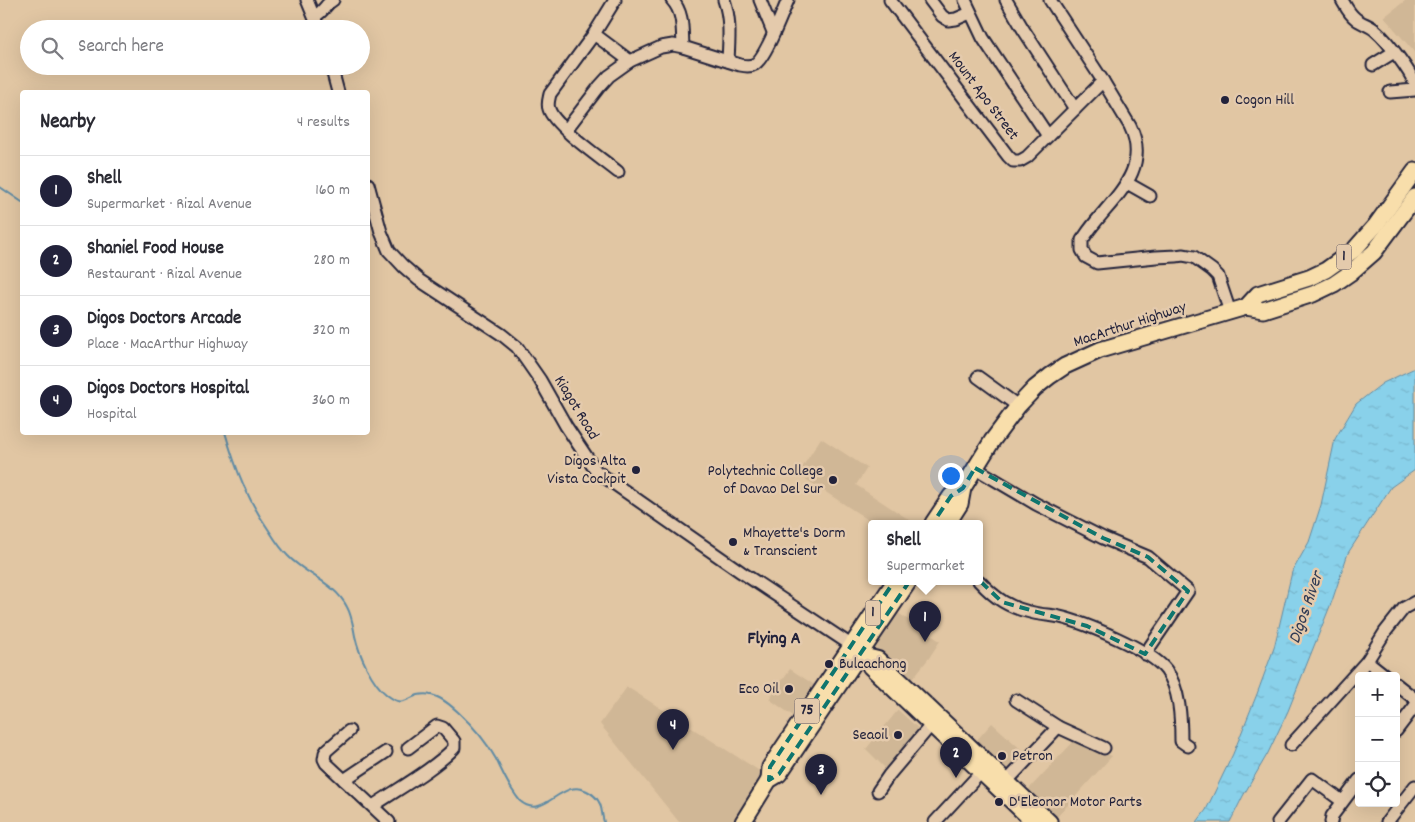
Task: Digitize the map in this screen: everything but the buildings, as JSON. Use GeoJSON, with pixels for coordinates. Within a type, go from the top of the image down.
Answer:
{"type":"FeatureCollection","features":[{"type":"Feature","properties":{"kind":"highway","name":"MacArthur Highway"},"geometry":{"type":"LineString","coordinates":[[1246,307],[1258,294],[1309,278],[1326,270],[1354,250],[1376,225],[1415,171]]}},
{"type":"Feature","properties":{"kind":"highway","name":"MacArthur Highway"},"geometry":{"type":"LineString","coordinates":[[950,520],[960,504],[963,488],[992,441],[1018,406],[1035,388],[1050,376],[1065,366],[1100,350],[1246,307],[1263,310],[1313,294],[1334,284],[1374,252],[1415,197]]}},
{"type":"Feature","properties":{"kind":"highway","name":"MacArthur Highway"},"geometry":{"type":"LineString","coordinates":[[935,520],[951,496],[963,488]]}},
{"type":"Feature","properties":{"kind":"highway","name":"1"},"geometry":{"type":"LineString","coordinates":[[859,651],[893,585]]}},
{"type":"Feature","properties":{"kind":"highway","name":"75"},"geometry":{"type":"LineString","coordinates":[[744,821],[769,780],[779,774],[859,651],[906,585]]}},
{"type":"Feature","properties":{"kind":"main road"},"geometry":{"type":"LineString","coordinates":[[859,651],[870,667],[931,725],[985,769],[1006,781],[1050,822]]}},
{"type":"Feature","properties":{"kind":"main road"},"geometry":{"type":"LineString","coordinates":[[859,651],[878,659],[985,769],[1033,822]]}},
{"type":"Feature","properties":{"kind":"street"},"geometry":{"type":"LineString","coordinates":[[307,0],[317,20]]}},
{"type":"Feature","properties":{"kind":"street"},"geometry":{"type":"LineString","coordinates":[[315,16],[323,12],[328,2],[333,0]]}},
{"type":"Feature","properties":{"kind":"street"},"geometry":{"type":"LineString","coordinates":[[615,0],[594,34],[550,94],[548,109],[556,122],[618,172]]}},
{"type":"Feature","properties":{"kind":"street"},"geometry":{"type":"LineString","coordinates":[[672,0],[681,16],[683,47]]}},
{"type":"Feature","properties":{"kind":"street"},"geometry":{"type":"LineString","coordinates":[[724,0],[730,29],[728,61]]}},
{"type":"Feature","properties":{"kind":"street"},"geometry":{"type":"LineString","coordinates":[[760,0],[774,32]]}},
{"type":"Feature","properties":{"kind":"street"},"geometry":{"type":"LineString","coordinates":[[566,130],[604,82],[619,68],[630,61],[667,45],[683,47],[747,66],[755,64],[762,56],[788,0]]}},
{"type":"Feature","properties":{"kind":"street","name":"Mount Apo Street"},"geometry":{"type":"LineString","coordinates":[[890,0],[1011,160],[1016,162],[1023,160],[1103,81]]}},
{"type":"Feature","properties":{"kind":"street"},"geometry":{"type":"LineString","coordinates":[[930,0],[942,16],[948,20],[956,20],[970,13]]}},
{"type":"Feature","properties":{"kind":"street"},"geometry":{"type":"LineString","coordinates":[[964,0],[993,54],[1048,136]]}},
{"type":"Feature","properties":{"kind":"street"},"geometry":{"type":"LineString","coordinates":[[1006,0],[1075,109]]}},
{"type":"Feature","properties":{"kind":"street"},"geometry":{"type":"LineString","coordinates":[[1050,0],[1130,126],[1137,146],[1134,170],[1127,183],[1085,236],[1081,245],[1083,254],[1097,263],[1183,254],[1194,257],[1218,276],[1230,312]]}},
{"type":"Feature","properties":{"kind":"street"},"geometry":{"type":"LineString","coordinates":[[1342,0],[1356,19],[1376,30],[1405,67],[1415,84]]}},
{"type":"Feature","properties":{"kind":"street"},"geometry":{"type":"LineString","coordinates":[[594,34],[630,61]]}},
{"type":"Feature","properties":{"kind":"street"},"geometry":{"type":"LineString","coordinates":[[1373,65],[1394,52]]}},
{"type":"Feature","properties":{"kind":"street"},"geometry":{"type":"LineString","coordinates":[[333,75],[337,90]]}},
{"type":"Feature","properties":{"kind":"street"},"geometry":{"type":"LineString","coordinates":[[1390,92],[1415,90]]}},
{"type":"Feature","properties":{"kind":"street"},"geometry":{"type":"LineString","coordinates":[[1127,183],[1150,196]]}},
{"type":"Feature","properties":{"kind":"street","name":"Kiagot Road"},"geometry":{"type":"LineString","coordinates":[[370,191],[381,232],[390,251],[402,266],[419,280],[516,346],[540,380],[566,426],[596,471],[859,651]]}},
{"type":"Feature","properties":{"kind":"street"},"geometry":{"type":"LineString","coordinates":[[978,377],[1018,406]]}},
{"type":"Feature","properties":{"kind":"street"},"geometry":{"type":"LineString","coordinates":[[975,468],[1036,504],[1103,538],[1148,557],[1188,591],[1145,654]]}},
{"type":"Feature","properties":{"kind":"street"},"geometry":{"type":"LineString","coordinates":[[983,585],[1002,602],[1034,613],[1061,617],[1087,626],[1115,638],[1157,661],[1166,670],[1172,682],[1178,699],[1181,741],[1188,746]]}},
{"type":"Feature","properties":{"kind":"street"},"geometry":{"type":"LineString","coordinates":[[1291,745],[1367,661],[1385,632],[1400,613],[1415,602]]}},
{"type":"Feature","properties":{"kind":"street"},"geometry":{"type":"LineString","coordinates":[[1367,661],[1381,672]]}},
{"type":"Feature","properties":{"kind":"street"},"geometry":{"type":"LineString","coordinates":[[1400,687],[1415,699]]}},
{"type":"Feature","properties":{"kind":"street"},"geometry":{"type":"LineString","coordinates":[[1016,700],[1058,727],[1104,748]]}},
{"type":"Feature","properties":{"kind":"street"},"geometry":{"type":"LineString","coordinates":[[1400,726],[1415,706]]}},
{"type":"Feature","properties":{"kind":"street"},"geometry":{"type":"LineString","coordinates":[[878,791],[931,725]]}},
{"type":"Feature","properties":{"kind":"street"},"geometry":{"type":"LineString","coordinates":[[373,806],[447,754],[454,748],[454,741],[443,728],[437,726],[408,748]]}},
{"type":"Feature","properties":{"kind":"street"},"geometry":{"type":"LineString","coordinates":[[1006,781],[1058,727]]}},
{"type":"Feature","properties":{"kind":"street"},"geometry":{"type":"LineString","coordinates":[[349,730],[327,750],[324,756],[326,762],[389,822]]}},
{"type":"Feature","properties":{"kind":"street"},"geometry":{"type":"LineString","coordinates":[[344,780],[386,752]]}},
{"type":"Feature","properties":{"kind":"street"},"geometry":{"type":"LineString","coordinates":[[935,822],[985,769]]}},
{"type":"Feature","properties":{"kind":"street"},"geometry":{"type":"LineString","coordinates":[[1278,822],[1312,779],[1342,802]]}},
{"type":"Feature","properties":{"kind":"street"},"geometry":{"type":"LineString","coordinates":[[1331,822],[1331,818],[1355,785]]}},
{"type":"Feature","properties":{"kind":"street"},"geometry":{"type":"LineString","coordinates":[[1387,822],[1415,786]]}},
{"type":"Feature","properties":{"kind":"highlighted area"},"geometry":{"type":"Polygon","coordinates":[[[975,468],[1103,538],[1148,557],[1188,591],[1145,654],[1087,626],[1002,602],[978,579],[962,556],[932,548],[779,774],[769,780],[770,767],[951,496],[963,488],[975,468]]]}},
{"type":"Feature","properties":{"kind":"shaded area"},"geometry":{"type":"Polygon","coordinates":[[[1406,0],[1415,0],[1415,53],[1384,17],[1406,0]]]}},
{"type":"Feature","properties":{"kind":"shaded area","name":"Polytechnic College of Davao Del Sur"},"geometry":{"type":"Polygon","coordinates":[[[821,438],[867,468],[856,485],[909,520],[868,520],[798,474],[821,438]]]}},
{"type":"Feature","properties":{"kind":"shaded area"},"geometry":{"type":"Polygon","coordinates":[[[898,613],[940,641],[909,683],[874,650],[898,613]]]}},
{"type":"Feature","properties":{"kind":"shaded area"},"geometry":{"type":"Polygon","coordinates":[[[790,669],[813,684],[824,684],[799,720],[769,699],[790,669]]]}},
{"type":"Feature","properties":{"kind":"shaded area"},"geometry":{"type":"Polygon","coordinates":[[[627,687],[766,775],[735,822],[679,822],[600,724],[627,687]]]}},
{"type":"Feature","properties":{"kind":"shaded area"},"geometry":{"type":"Polygon","coordinates":[[[898,710],[922,732],[889,772],[866,749],[898,710]]]}},
{"type":"Feature","properties":{"kind":"shaded area"},"geometry":{"type":"Polygon","coordinates":[[[992,723],[1026,754],[1009,773],[975,742],[992,723]]]}},
{"type":"Feature","properties":{"kind":"shaded area"},"geometry":{"type":"Polygon","coordinates":[[[1074,741],[1112,756],[1056,818],[1027,791],[1074,741]]]}},
{"type":"Feature","properties":{"kind":"water","name":"Digos River"},"geometry":{"type":"Polygon","coordinates":[[[1415,368],[1415,470],[1391,487],[1348,553],[1332,601],[1288,711],[1268,753],[1230,822],[1197,822],[1206,810],[1233,754],[1274,648],[1292,572],[1309,542],[1321,505],[1335,439],[1356,404],[1383,383],[1415,368]]]}},
{"type":"Feature","properties":{"kind":"waterway"},"geometry":{"type":"LineString","coordinates":[[0,187],[20,201]]}},
{"type":"Feature","properties":{"kind":"waterway"},"geometry":{"type":"LineString","coordinates":[[226,435],[243,484],[255,508],[278,544],[295,563],[335,591],[347,607],[363,660],[381,690],[392,699],[400,702],[418,695],[435,696],[458,712],[483,740],[496,759],[509,786],[520,801],[529,806],[537,806],[569,790],[578,788],[587,791],[596,798],[601,806],[604,822]]}},
{"type":"Feature","properties":{"kind":"place","name":"Cogon Hill"},"geometry":{"type":"Point","coordinates":[1225,100]}},
{"type":"Feature","properties":{"kind":"place","name":"Digos Alta Vista Cockpit"},"geometry":{"type":"Point","coordinates":[636,470]}},
{"type":"Feature","properties":{"kind":"place","name":"Polytechnic College of Davao Del Sur"},"geometry":{"type":"Point","coordinates":[833,480]}},
{"type":"Feature","properties":{"kind":"place","name":"Mhayette's Dorm & Transcient"},"geometry":{"type":"Point","coordinates":[733,542]}},
{"type":"Feature","properties":{"kind":"place","name":"Shell"},"geometry":{"type":"Point","coordinates":[925,642]}},
{"type":"Feature","properties":{"kind":"place","name":"Bulcachong"},"geometry":{"type":"Point","coordinates":[829,664]}},
{"type":"Feature","properties":{"kind":"place","name":"Eco Oil"},"geometry":{"type":"Point","coordinates":[789,689]}},
{"type":"Feature","properties":{"kind":"place","name":"Seaoil"},"geometry":{"type":"Point","coordinates":[898,735]}},
{"type":"Feature","properties":{"kind":"place","name":"Digos Doctors Hospital"},"geometry":{"type":"Point","coordinates":[673,750]}},
{"type":"Feature","properties":{"kind":"place","name":"Petron"},"geometry":{"type":"Point","coordinates":[1002,756]}},
{"type":"Feature","properties":{"kind":"place","name":"Shaniel Food House"},"geometry":{"type":"Point","coordinates":[956,778]}},
{"type":"Feature","properties":{"kind":"place","name":"Digos Doctors Arcade"},"geometry":{"type":"Point","coordinates":[821,795]}},
{"type":"Feature","properties":{"kind":"place","name":"D'Eleonor Motor Parts"},"geometry":{"type":"Point","coordinates":[999,802]}},
{"type":"Feature","properties":{"kind":"district","name":"Flying A"},"geometry":{"type":"Point","coordinates":[774,639]}}]}
